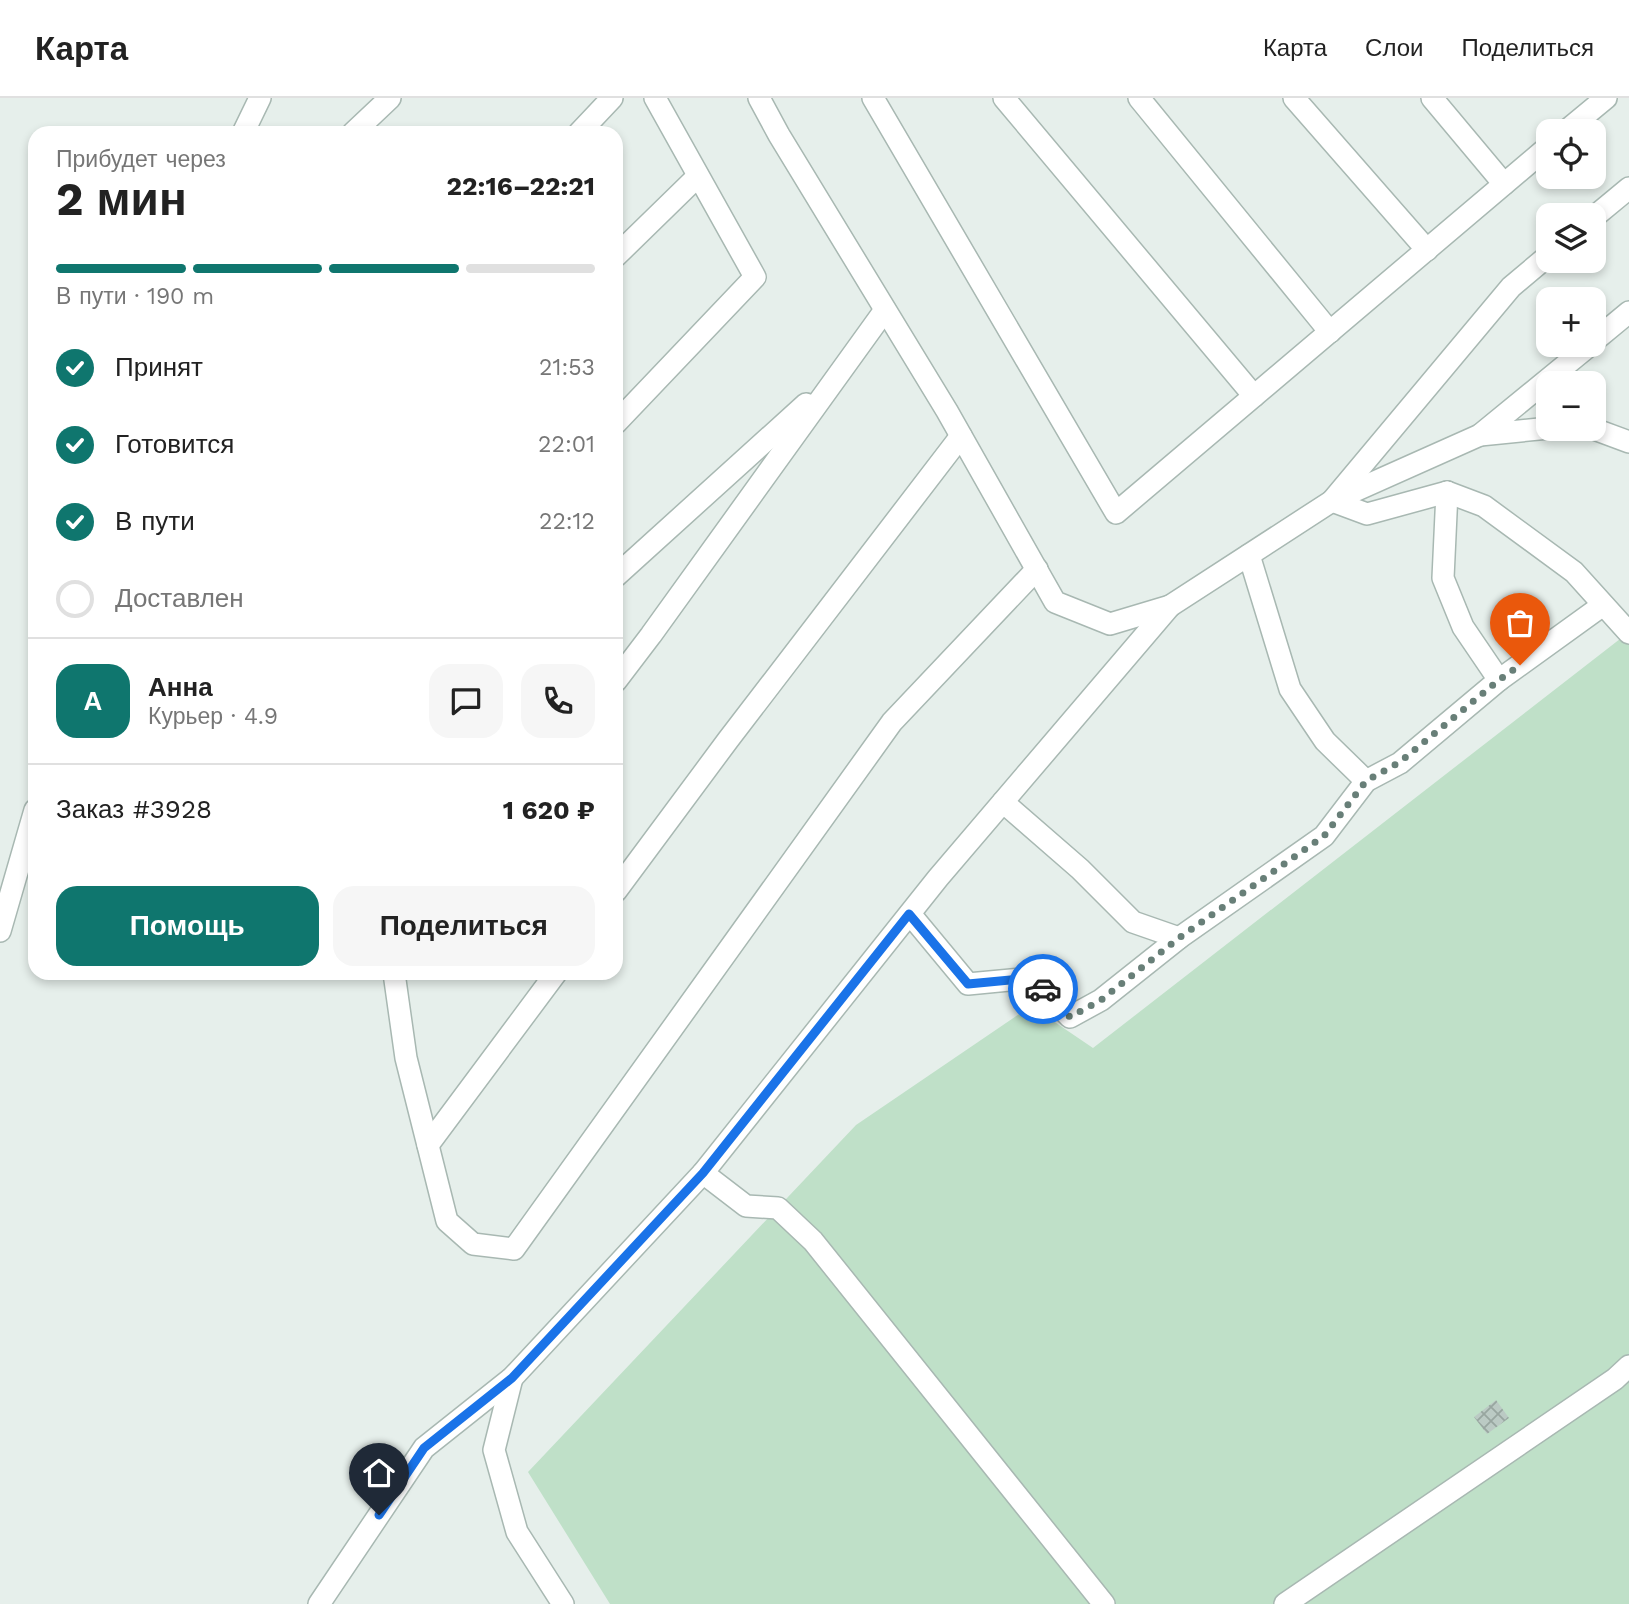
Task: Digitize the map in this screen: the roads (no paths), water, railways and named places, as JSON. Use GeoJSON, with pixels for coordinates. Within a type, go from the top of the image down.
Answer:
{"type":"FeatureCollection","features":[{"type":"Feature","properties":{"kind":"street"},"geometry":{"type":"LineString","coordinates":[[246,126],[260,98]]}},
{"type":"Feature","properties":{"kind":"street"},"geometry":{"type":"LineString","coordinates":[[360,126],[390,98]]}},
{"type":"Feature","properties":{"kind":"street"},"geometry":{"type":"LineString","coordinates":[[586,126],[612,98]]}},
{"type":"Feature","properties":{"kind":"street"},"geometry":{"type":"LineString","coordinates":[[623,416],[755,277],[655,98]]}},
{"type":"Feature","properties":{"kind":"street"},"geometry":{"type":"LineString","coordinates":[[759,98],[961,436],[1055,602],[1110,624],[1170,606],[1332,501],[1480,435],[1575,357]]}},
{"type":"Feature","properties":{"kind":"street"},"geometry":{"type":"LineString","coordinates":[[873,98],[1116,513],[1536,157]]}},
{"type":"Feature","properties":{"kind":"street"},"geometry":{"type":"LineString","coordinates":[[1004,98],[1254,396]]}},
{"type":"Feature","properties":{"kind":"street"},"geometry":{"type":"LineString","coordinates":[[1139,98],[1330,332]]}},
{"type":"Feature","properties":{"kind":"street"},"geometry":{"type":"LineString","coordinates":[[1294,98],[1427,250]]}},
{"type":"Feature","properties":{"kind":"street"},"geometry":{"type":"LineString","coordinates":[[1433,98],[1504,184]]}},
{"type":"Feature","properties":{"kind":"street"},"geometry":{"type":"LineString","coordinates":[[1577,119],[1593,102]]}},
{"type":"Feature","properties":{"kind":"street"},"geometry":{"type":"LineString","coordinates":[[623,249],[698,176]]}},
{"type":"Feature","properties":{"kind":"street"},"geometry":{"type":"LineString","coordinates":[[1606,207],[1629,188]]}},
{"type":"Feature","properties":{"kind":"street"},"geometry":{"type":"LineString","coordinates":[[1332,501],[1511,287],[1536,266]]}},
{"type":"Feature","properties":{"kind":"street"},"geometry":{"type":"LineString","coordinates":[[623,672],[886,310]]}},
{"type":"Feature","properties":{"kind":"street"},"geometry":{"type":"LineString","coordinates":[[1606,331],[1629,312]]}},
{"type":"Feature","properties":{"kind":"street"},"geometry":{"type":"LineString","coordinates":[[623,570],[839,374]]}},
{"type":"Feature","properties":{"kind":"street"},"geometry":{"type":"LineString","coordinates":[[1480,435],[1536,429]]}},
{"type":"Feature","properties":{"kind":"street"},"geometry":{"type":"LineString","coordinates":[[1606,433],[1629,442]]}},
{"type":"Feature","properties":{"kind":"street"},"geometry":{"type":"LineString","coordinates":[[623,882],[961,436]]}},
{"type":"Feature","properties":{"kind":"street"},"geometry":{"type":"LineString","coordinates":[[1332,501],[1367,514],[1447,492],[1484,506],[1574,572],[1629,633]]}},
{"type":"Feature","properties":{"kind":"street"},"geometry":{"type":"LineString","coordinates":[[1447,492],[1443,578],[1463,627],[1499,680]]}},
{"type":"Feature","properties":{"kind":"street"},"geometry":{"type":"LineString","coordinates":[[1249,555],[1290,689],[1325,741],[1366,781]]}},
{"type":"Feature","properties":{"kind":"street"},"geometry":{"type":"LineString","coordinates":[[395,980],[406,1058],[447,1221],[473,1244],[514,1249],[892,722],[1037,569]]}},
{"type":"Feature","properties":{"kind":"street"},"geometry":{"type":"LineString","coordinates":[[909,914],[968,984],[1031,978],[1070,1017],[1101,1000],[1179,938],[1324,836],[1366,781],[1400,762],[1499,680],[1603,605]]}},
{"type":"Feature","properties":{"kind":"street"},"geometry":{"type":"LineString","coordinates":[[319,1604],[424,1448],[512,1378],[703,1173],[909,914],[1170,606]]}},
{"type":"Feature","properties":{"kind":"street"},"geometry":{"type":"LineString","coordinates":[[1003,802],[1080,869],[1133,922],[1179,938]]}},
{"type":"Feature","properties":{"kind":"street"},"geometry":{"type":"LineString","coordinates":[[0,931],[28,834]]}},
{"type":"Feature","properties":{"kind":"street"},"geometry":{"type":"LineString","coordinates":[[428,1145],[551,980]]}},
{"type":"Feature","properties":{"kind":"street"},"geometry":{"type":"LineString","coordinates":[[703,1173],[746,1206],[778,1208],[813,1241],[1104,1604]]}},
{"type":"Feature","properties":{"kind":"street"},"geometry":{"type":"LineString","coordinates":[[1285,1604],[1615,1379],[1629,1366]]}},
{"type":"Feature","properties":{"kind":"street"},"geometry":{"type":"LineString","coordinates":[[512,1378],[494,1450],[517,1532],[563,1604]]}}]}
